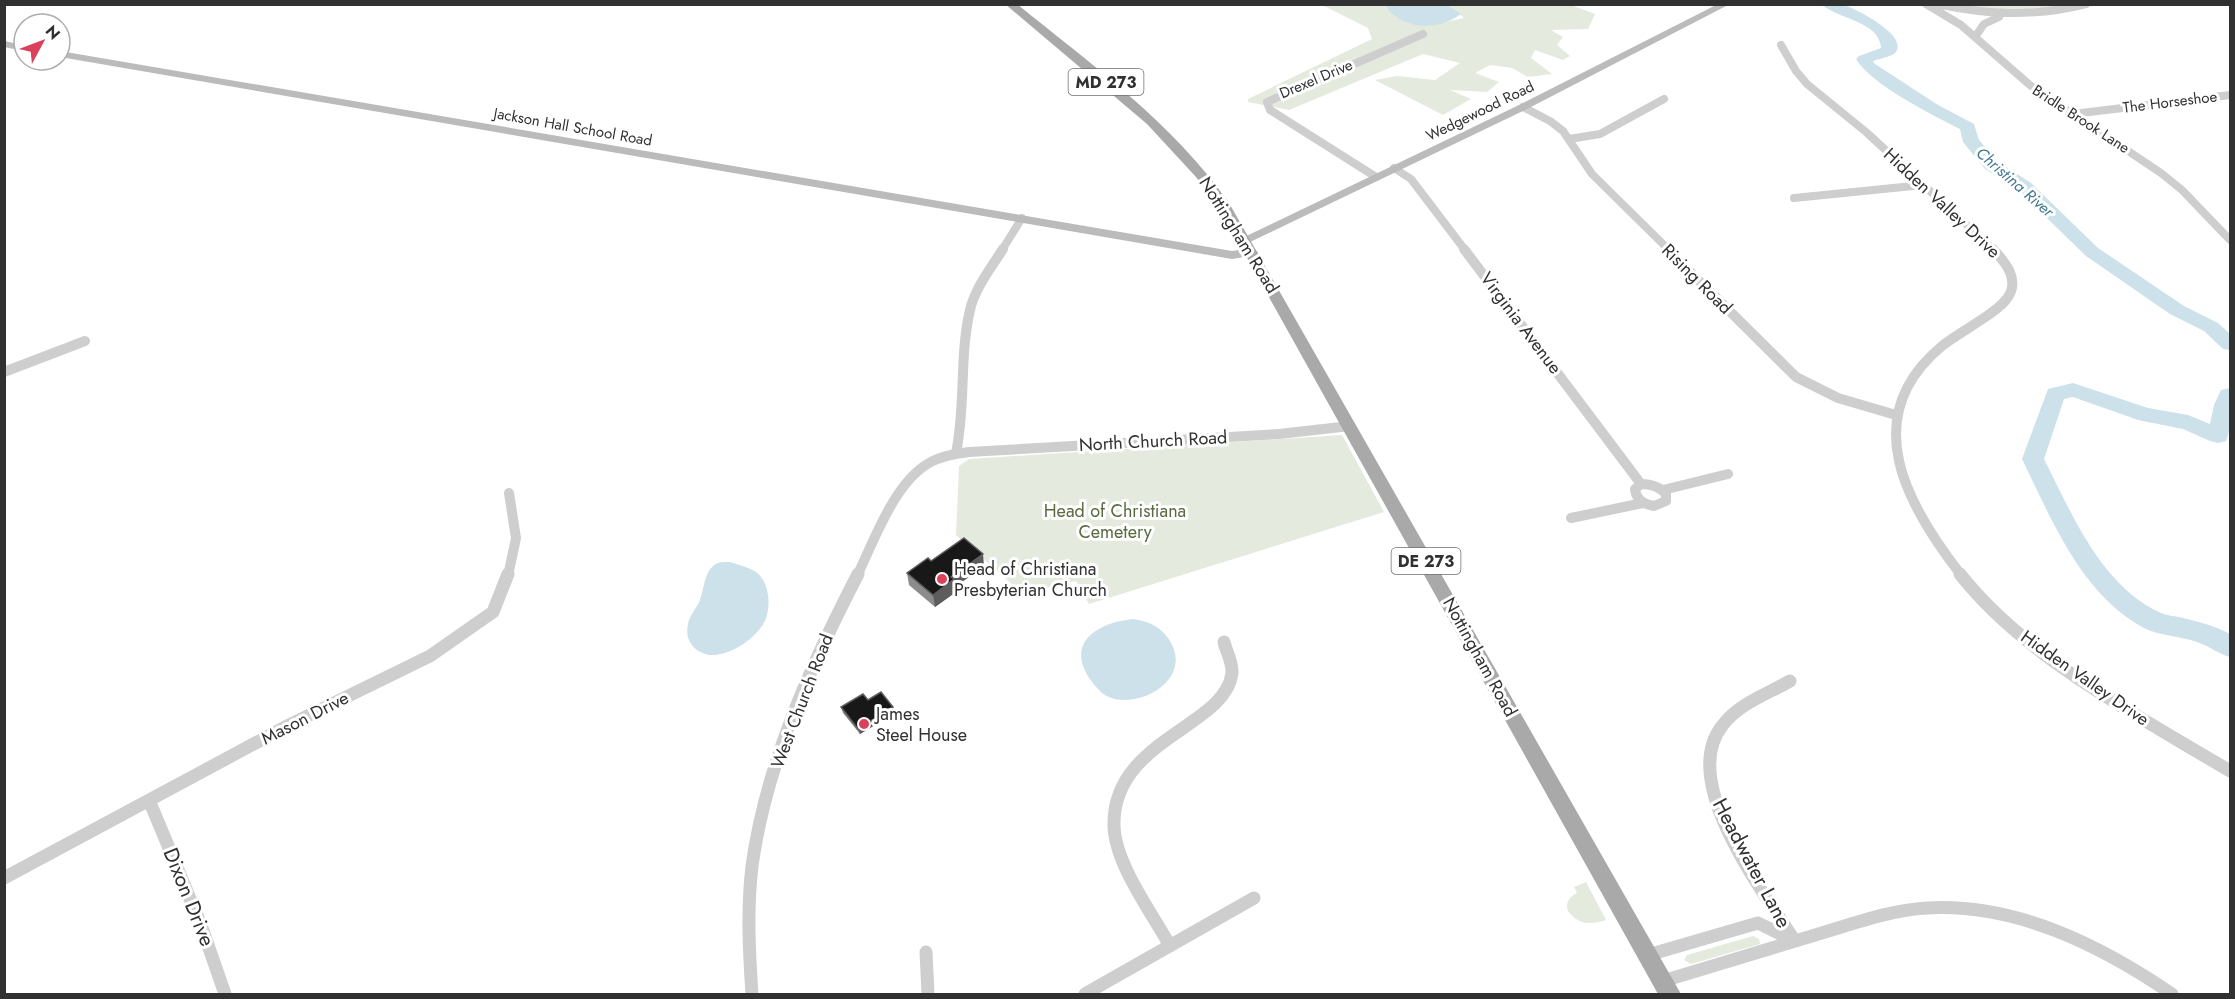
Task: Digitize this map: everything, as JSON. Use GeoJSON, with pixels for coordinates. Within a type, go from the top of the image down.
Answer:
{"type":"FeatureCollection","features":[{"type":"Feature","properties":{"kind":"main road","name":"MD 273"},"geometry":{"type":"LineString","coordinates":[[1010,4],[1144,115],[1196,166]]}},
{"type":"Feature","properties":{"kind":"main road","name":"Nottingham Road"},"geometry":{"type":"LineString","coordinates":[[1196,166],[1223,203],[1248,246],[1666,988]]}},
{"type":"Feature","properties":{"kind":"street","name":"Bridle Brook Lane"},"geometry":{"type":"LineString","coordinates":[[1926,4],[1975,37],[2031,86],[2161,172],[2182,190],[2230,240]]}},
{"type":"Feature","properties":{"kind":"street"},"geometry":{"type":"LineString","coordinates":[[1937,4],[2002,16],[2060,12],[2086,4]]}},
{"type":"Feature","properties":{"kind":"street","name":"Wedgewood Road"},"geometry":{"type":"LineString","coordinates":[[1248,246],[1376,177],[1523,107],[1726,5]]}},
{"type":"Feature","properties":{"kind":"street"},"geometry":{"type":"LineString","coordinates":[[1975,37],[1984,24],[2002,16]]}},
{"type":"Feature","properties":{"kind":"street","name":"Drexel Drive"},"geometry":{"type":"LineString","coordinates":[[1376,177],[1270,110],[1267,106],[1268,102],[1423,34]]}},
{"type":"Feature","properties":{"kind":"street","name":"Hidden Valley Drive"},"geometry":{"type":"LineString","coordinates":[[1781,45],[1796,71],[1807,84],[1866,132],[1992,248],[2005,262],[2011,274],[2013,285],[2009,296],[2002,304],[1944,344],[1922,364],[1896,415],[1896,440],[1905,486],[1929,533],[1968,584],[2015,629],[2056,662],[2101,693],[2230,771]]}},
{"type":"Feature","properties":{"kind":"street","name":"Jackson Hall School Road"},"geometry":{"type":"LineString","coordinates":[[72,56],[423,114],[637,154],[1232,255],[1248,246]]}},
{"type":"Feature","properties":{"kind":"street","name":"The Horseshoe"},"geometry":{"type":"LineString","coordinates":[[2073,114],[2230,95]]}},
{"type":"Feature","properties":{"kind":"street"},"geometry":{"type":"LineString","coordinates":[[1569,139],[1600,134],[1664,99]]}},
{"type":"Feature","properties":{"kind":"street","name":"Rising Road"},"geometry":{"type":"LineString","coordinates":[[1523,107],[1557,125],[1569,139],[1584,164],[1605,188],[1796,377],[1830,395],[1896,415]]}},
{"type":"Feature","properties":{"kind":"street","name":"Virginia Avenue"},"geometry":{"type":"LineString","coordinates":[[1394,168],[1410,179],[1641,484]]}},
{"type":"Feature","properties":{"kind":"street"},"geometry":{"type":"LineString","coordinates":[[1794,198],[1923,185]]}},
{"type":"Feature","properties":{"kind":"street"},"geometry":{"type":"LineString","coordinates":[[956,453],[960,435],[964,352],[970,309],[978,288],[1022,218]]}},
{"type":"Feature","properties":{"kind":"street"},"geometry":{"type":"LineString","coordinates":[[2215,224],[2230,227]]}},
{"type":"Feature","properties":{"kind":"street"},"geometry":{"type":"LineString","coordinates":[[4,372],[86,341]]}},
{"type":"Feature","properties":{"kind":"street","name":"North Church Road"},"geometry":{"type":"LineString","coordinates":[[956,453],[1297,433],[1350,426]]}},
{"type":"Feature","properties":{"kind":"street","name":"West Church Road"},"geometry":{"type":"LineString","coordinates":[[752,994],[749,915],[754,859],[768,796],[800,697],[832,623],[908,482],[931,461],[956,453]]}},
{"type":"Feature","properties":{"kind":"street"},"geometry":{"type":"LineString","coordinates":[[1643,503],[1634,492],[1641,484],[1650,484],[1663,490],[1728,474]]}},
{"type":"Feature","properties":{"kind":"street"},"geometry":{"type":"LineString","coordinates":[[1571,518],[1643,503],[1654,506],[1664,504],[1667,498],[1663,490]]}},
{"type":"Feature","properties":{"kind":"street","name":"Mason Drive"},"geometry":{"type":"LineString","coordinates":[[4,878],[289,725],[430,656],[493,612],[511,568],[516,538],[509,493]]}},
{"type":"Feature","properties":{"kind":"street"},"geometry":{"type":"LineString","coordinates":[[1170,946],[1119,850],[1114,826],[1116,796],[1124,778],[1143,757],[1224,695],[1232,674],[1224,642]]}},
{"type":"Feature","properties":{"kind":"street","name":"Headwater Lane"},"geometry":{"type":"LineString","coordinates":[[1790,681],[1745,707],[1725,722],[1712,744],[1708,769],[1713,792],[1730,831],[1794,940]]}},
{"type":"Feature","properties":{"kind":"street","name":"Dixon Drive"},"geometry":{"type":"LineString","coordinates":[[149,800],[201,925],[225,994]]}},
{"type":"Feature","properties":{"kind":"street"},"geometry":{"type":"LineString","coordinates":[[1085,994],[1254,898]]}},
{"type":"Feature","properties":{"kind":"street"},"geometry":{"type":"LineString","coordinates":[[1666,988],[1794,940],[1906,910],[1954,908],[1983,912],[2042,927],[2074,939],[2131,968],[2172,994]]}},
{"type":"Feature","properties":{"kind":"street"},"geometry":{"type":"LineString","coordinates":[[1648,955],[1758,923],[1794,940]]}},
{"type":"Feature","properties":{"kind":"street"},"geometry":{"type":"LineString","coordinates":[[926,952],[928,994]]}},
{"type":"Feature","properties":{"kind":"green space"},"geometry":{"type":"Polygon","coordinates":[[[1322,5],[1384,5],[1386,8],[1427,26],[1464,18],[1449,5],[1571,5],[1595,14],[1588,29],[1551,30],[1563,37],[1557,45],[1570,56],[1563,60],[1535,50],[1531,58],[1552,74],[1528,77],[1512,68],[1490,65],[1475,73],[1499,82],[1487,92],[1450,90],[1471,99],[1443,115],[1375,80],[1397,76],[1435,80],[1460,63],[1423,54],[1289,110],[1248,102],[1248,99],[1372,39],[1368,28],[1322,5]]]}},
{"type":"Feature","properties":{"kind":"green space"},"geometry":{"type":"Polygon","coordinates":[[[1950,5],[2065,5],[2022,12],[1950,5]]]}},
{"type":"Feature","properties":{"kind":"green space","name":"Head of Christiana Cemetery"},"geometry":{"type":"Polygon","coordinates":[[[1342,435],[1384,512],[1089,604],[1076,581],[1022,593],[956,535],[959,466],[969,459],[1342,435]]]}},
{"type":"Feature","properties":{"kind":"green space"},"geometry":{"type":"Polygon","coordinates":[[[1586,882],[1606,920],[1585,923],[1576,919],[1568,911],[1569,900],[1577,893],[1574,887],[1586,882]]]}},
{"type":"Feature","properties":{"kind":"green space"},"geometry":{"type":"Polygon","coordinates":[[[1753,936],[1759,939],[1760,944],[1691,964],[1684,960],[1687,955],[1753,936]]]}},
{"type":"Feature","properties":{"kind":"water"},"geometry":{"type":"Polygon","coordinates":[[[1384,5],[1448,5],[1461,14],[1441,24],[1420,26],[1401,19],[1384,5]]]}},
{"type":"Feature","properties":{"kind":"water"},"geometry":{"type":"Polygon","coordinates":[[[730,562],[750,569],[761,577],[767,590],[767,613],[762,626],[744,644],[721,654],[707,654],[691,644],[687,632],[689,621],[700,600],[710,569],[717,563],[730,562]]]}},
{"type":"Feature","properties":{"kind":"water"},"geometry":{"type":"Polygon","coordinates":[[[1133,619],[1153,625],[1168,638],[1175,654],[1174,669],[1167,682],[1140,698],[1125,700],[1110,698],[1099,690],[1088,676],[1082,663],[1081,652],[1092,633],[1117,622],[1133,619]]]}},
{"type":"Feature","properties":{"kind":"building"},"geometry":{"type":"Polygon","coordinates":[[[964,538],[983,554],[951,577],[954,579],[933,595],[907,573],[928,558],[931,561],[964,538]]]}},
{"type":"Feature","properties":{"kind":"building","name":"James Steel House"},"geometry":{"type":"Polygon","coordinates":[[[881,692],[893,707],[858,729],[841,707],[863,694],[868,700],[881,692]]]}},
{"type":"Feature","properties":{"kind":"waterway","name":"Christina River"},"geometry":{"type":"LineString","coordinates":[[1828,4],[1866,21],[1884,35],[1889,50],[1864,59],[1869,67],[1932,108],[1968,127],[1971,142],[1991,165],[2025,187],[2092,252],[2177,310],[2211,327],[2230,344]]}},
{"type":"Feature","properties":{"kind":"waterway","name":"Christina River"},"geometry":{"type":"LineString","coordinates":[[2230,395],[2224,405],[2218,436],[2188,422],[2145,415],[2073,390],[2055,394],[2033,459],[2081,550],[2111,589],[2130,606],[2153,621],[2206,634],[2230,647]]}},
{"type":"Feature","properties":{"kind":"place","name":"Head of Christiana Presbyterian Church"},"geometry":{"type":"Point","coordinates":[942,579]}},
{"type":"Feature","properties":{"kind":"place","name":"James Steel House"},"geometry":{"type":"Point","coordinates":[864,724]}}]}
